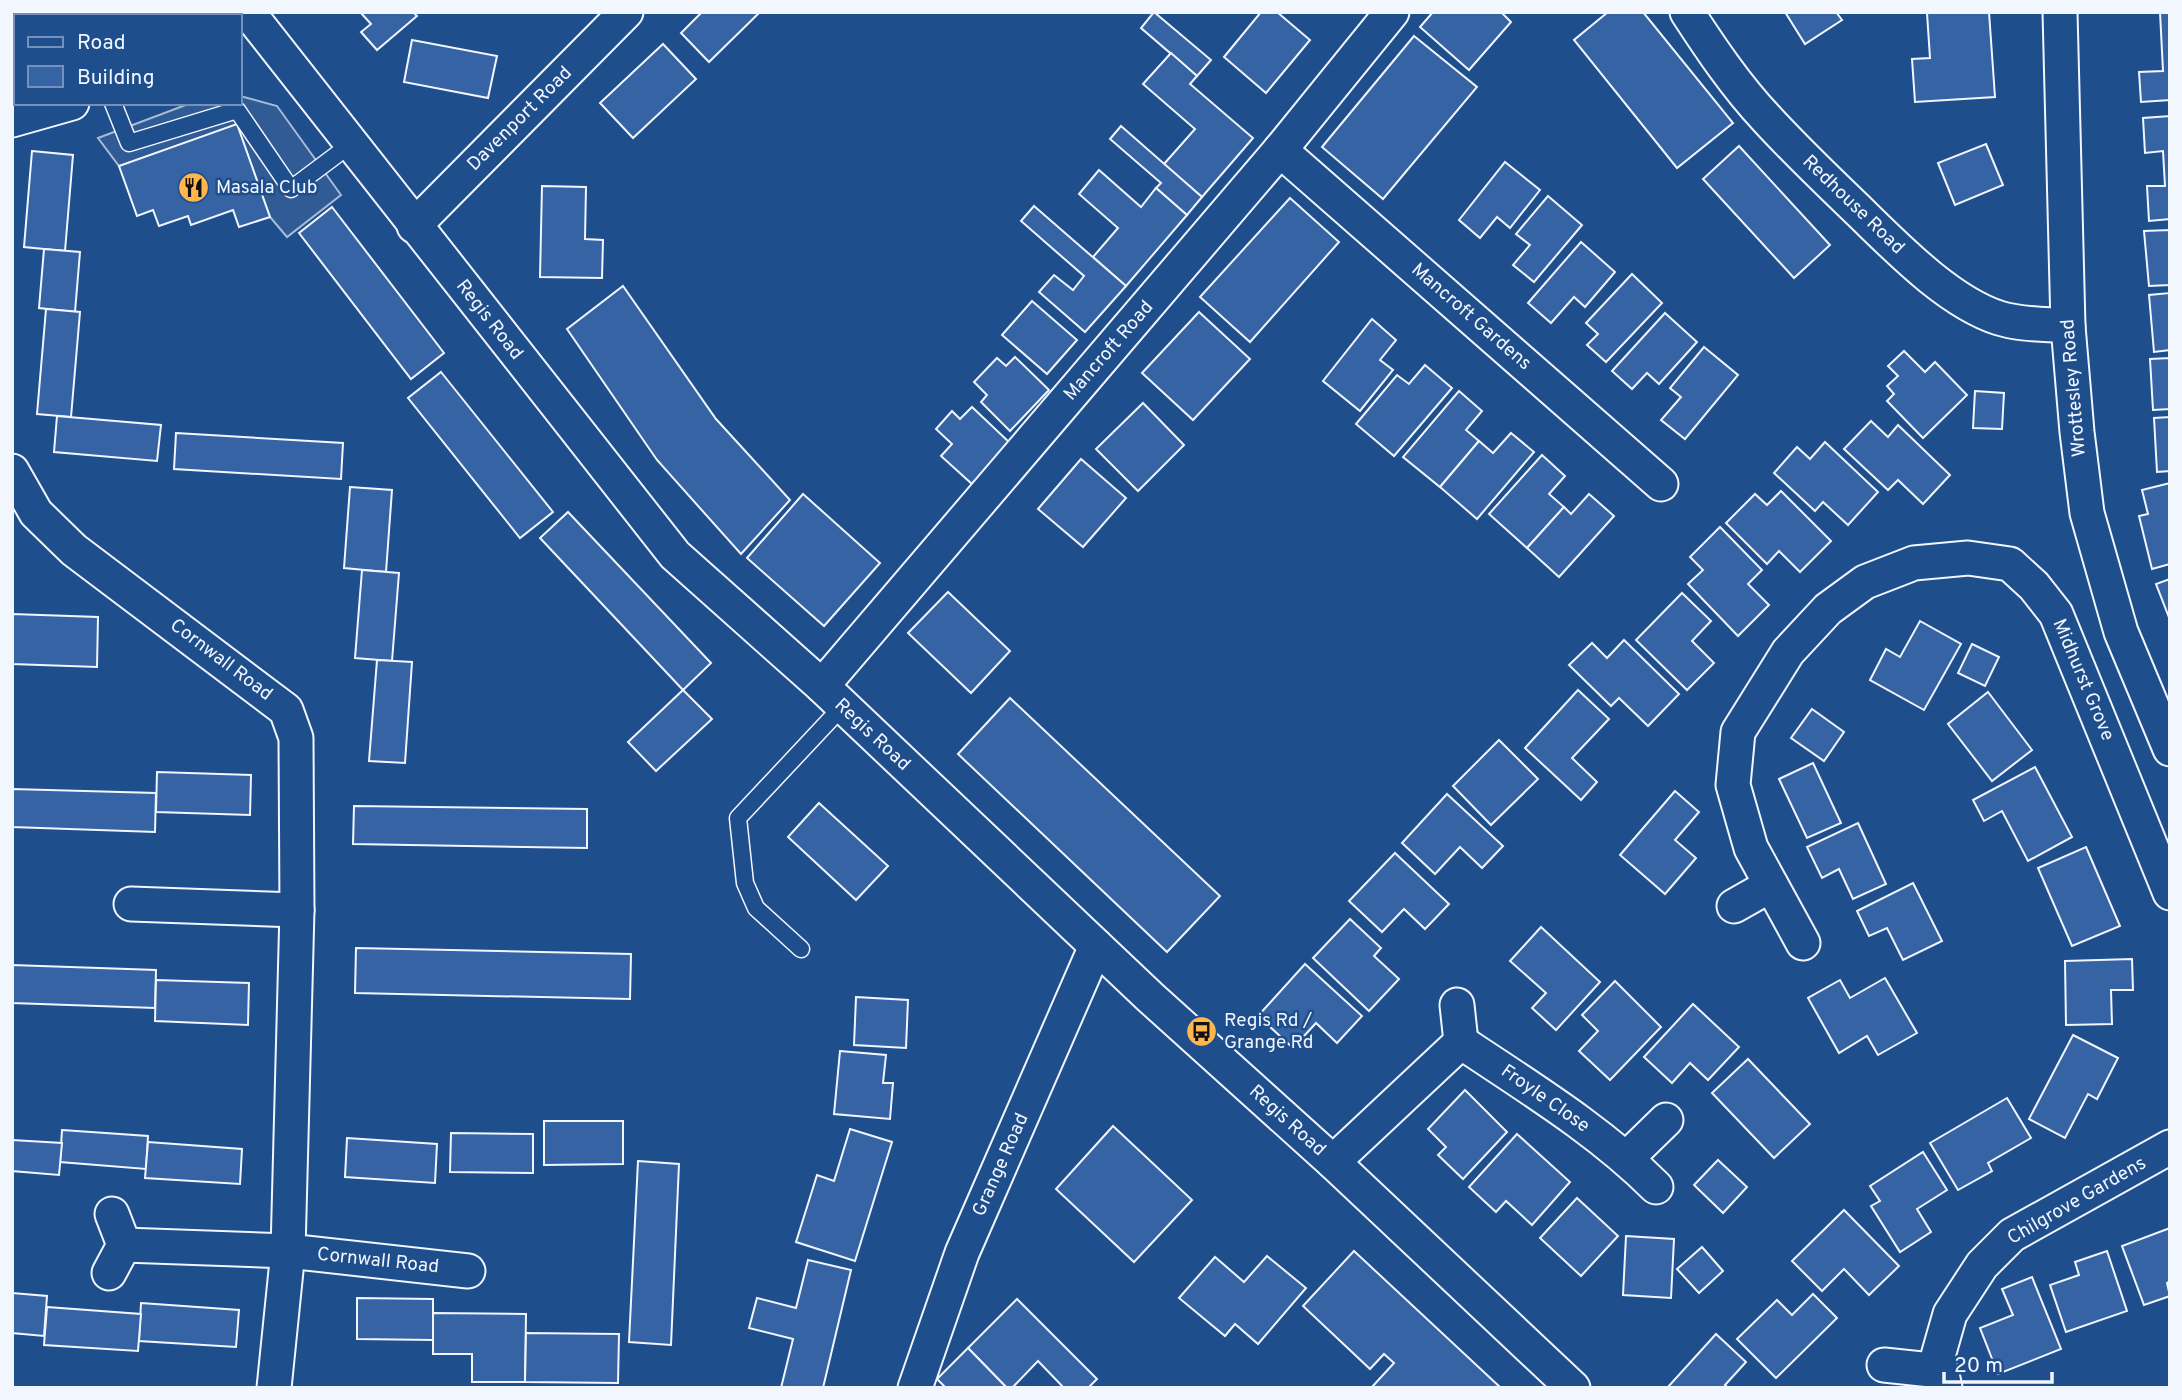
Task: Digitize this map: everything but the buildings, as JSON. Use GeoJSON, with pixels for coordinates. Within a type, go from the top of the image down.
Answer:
{"type":"FeatureCollection","features":[{"type":"Feature","properties":{"kind":"street","name":"Davenport Road"},"geometry":{"type":"LineString","coordinates":[[414,226],[626,12]]}},
{"type":"Feature","properties":{"kind":"street","name":"Mancroft Road"},"geometry":{"type":"LineString","coordinates":[[832,697],[1392,12]]}},
{"type":"Feature","properties":{"kind":"street","name":"Redhouse Road"},"geometry":{"type":"LineString","coordinates":[[1687,12],[1722,64],[1766,118],[1899,250],[1931,277],[1966,301],[1998,317],[2067,326]]}},
{"type":"Feature","properties":{"kind":"street","name":"Wrottesley Road"},"geometry":{"type":"LineString","coordinates":[[2060,12],[2067,326],[2087,513],[2121,632],[2170,749]]}},
{"type":"Feature","properties":{"kind":"street","name":"Regis Road"},"geometry":{"type":"LineString","coordinates":[[249,25],[351,144],[675,555],[832,697],[1150,997],[1333,1163],[1573,1388]]}},
{"type":"Feature","properties":{"kind":"street"},"geometry":{"type":"LineString","coordinates":[[12,120],[65,105]]}},
{"type":"Feature","properties":{"kind":"street","name":"Mancroft Gardens"},"geometry":{"type":"LineString","coordinates":[[1280,150],[1661,484]]}},
{"type":"Feature","properties":{"kind":"street","name":"Cornwall Road"},"geometry":{"type":"LineString","coordinates":[[12,471],[36,513],[74,550],[286,710],[296,738],[297,910],[288,1251],[274,1388]]}},
{"type":"Feature","properties":{"kind":"street","name":"Midhurst Grove"},"geometry":{"type":"LineString","coordinates":[[1803,943],[1751,848],[1733,785],[1738,732],[1788,652],[1828,608],[1865,582],[1914,563],[1968,558],[2010,564],[2034,586],[2056,614],[2170,892]]}},
{"type":"Feature","properties":{"kind":"street"},"geometry":{"type":"LineString","coordinates":[[1734,905],[1771,886]]}},
{"type":"Feature","properties":{"kind":"street"},"geometry":{"type":"LineString","coordinates":[[131,904],[297,910]]}},
{"type":"Feature","properties":{"kind":"street","name":"Grange Road"},"geometry":{"type":"LineString","coordinates":[[915,1388],[962,1253],[1096,946]]}},
{"type":"Feature","properties":{"kind":"street"},"geometry":{"type":"LineString","coordinates":[[1333,1163],[1461,1042],[1457,1005]]}},
{"type":"Feature","properties":{"kind":"street","name":"Froyle Close"},"geometry":{"type":"LineString","coordinates":[[1461,1042],[1549,1100],[1627,1157],[1656,1187]]}},
{"type":"Feature","properties":{"kind":"street"},"geometry":{"type":"LineString","coordinates":[[1627,1157],[1666,1120]]}},
{"type":"Feature","properties":{"kind":"street","name":"Chilgrove Gardens"},"geometry":{"type":"LineString","coordinates":[[1884,1365],[1943,1379],[1938,1356],[1950,1314],[1982,1265],[2012,1235],[2170,1147]]}},
{"type":"Feature","properties":{"kind":"street","name":"Cornwall Road"},"geometry":{"type":"LineString","coordinates":[[112,1214],[116,1259],[288,1251],[468,1271]]}},
{"type":"Feature","properties":{"kind":"lane"},"geometry":{"type":"LineString","coordinates":[[114,105],[129,143],[237,110],[291,189],[351,144]]}},
{"type":"Feature","properties":{"kind":"lane"},"geometry":{"type":"LineString","coordinates":[[801,949],[756,908],[746,883],[737,818],[832,697]]}},
{"type":"Feature","properties":{"kind":"shaded area"},"geometry":{"type":"Polygon","coordinates":[[[242,97],[277,106],[341,195],[287,237],[270,217],[237,125],[119,166],[98,138],[186,105],[242,105],[242,97]]]}},
{"type":"Feature","properties":{"kind":"place","name":"Masala Club"},"geometry":{"type":"Point","coordinates":[193,188]}},
{"type":"Feature","properties":{"kind":"place","name":"Regis Rd / Grange Rd"},"geometry":{"type":"Point","coordinates":[1201,1032]}}]}
